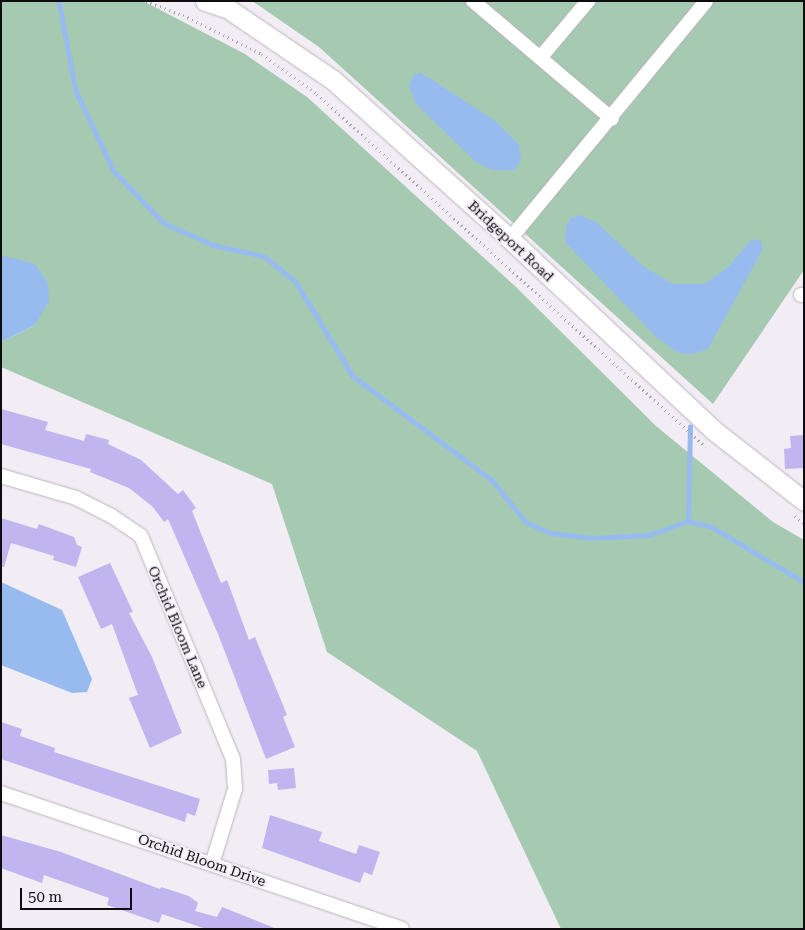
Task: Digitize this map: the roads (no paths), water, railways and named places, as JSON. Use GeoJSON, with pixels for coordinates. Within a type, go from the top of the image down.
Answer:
{"type":"FeatureCollection","features":[{"type":"Feature","properties":{"kind":"street","name":"Bridgeport Road"},"geometry":{"type":"LineString","coordinates":[[205,1],[227,8],[333,80],[510,239],[712,429],[804,501]]}},
{"type":"Feature","properties":{"kind":"street"},"geometry":{"type":"LineString","coordinates":[[473,1],[612,119]]}},
{"type":"Feature","properties":{"kind":"street"},"geometry":{"type":"LineString","coordinates":[[540,58],[588,1]]}},
{"type":"Feature","properties":{"kind":"street"},"geometry":{"type":"LineString","coordinates":[[510,239],[612,119],[706,1]]}},
{"type":"Feature","properties":{"kind":"street","name":"Orchid Bloom Lane"},"geometry":{"type":"LineString","coordinates":[[1,476],[76,498],[110,515],[140,536],[233,759],[235,789],[212,864]]}},
{"type":"Feature","properties":{"kind":"street","name":"Orchid Bloom Drive"},"geometry":{"type":"LineString","coordinates":[[1,793],[402,929]]}},
{"type":"Feature","properties":{"kind":"water"},"geometry":{"type":"Polygon","coordinates":[[[420,72],[494,120],[519,145],[521,160],[515,170],[491,170],[475,161],[416,104],[409,86],[413,76],[420,72]]]}},
{"type":"Feature","properties":{"kind":"water"},"geometry":{"type":"Polygon","coordinates":[[[579,215],[596,222],[643,266],[673,284],[705,284],[728,267],[752,239],[761,241],[763,249],[708,349],[693,354],[679,353],[657,338],[565,242],[566,226],[571,218],[579,215]]]}},
{"type":"Feature","properties":{"kind":"water"},"geometry":{"type":"Polygon","coordinates":[[[1,255],[35,264],[48,283],[49,301],[35,325],[1,342],[1,255]]]}},
{"type":"Feature","properties":{"kind":"water"},"geometry":{"type":"Polygon","coordinates":[[[1,582],[62,610],[92,679],[87,692],[72,693],[1,665],[1,582]]]}},
{"type":"Feature","properties":{"kind":"waterway"},"geometry":{"type":"LineString","coordinates":[[59,1],[76,91],[114,171],[164,223],[213,245],[264,256],[296,282],[353,376],[492,480],[526,522],[551,533],[590,538],[649,535],[688,521],[712,527],[804,582]]}},
{"type":"Feature","properties":{"kind":"waterway"},"geometry":{"type":"LineString","coordinates":[[688,521],[690,427]]}}]}
